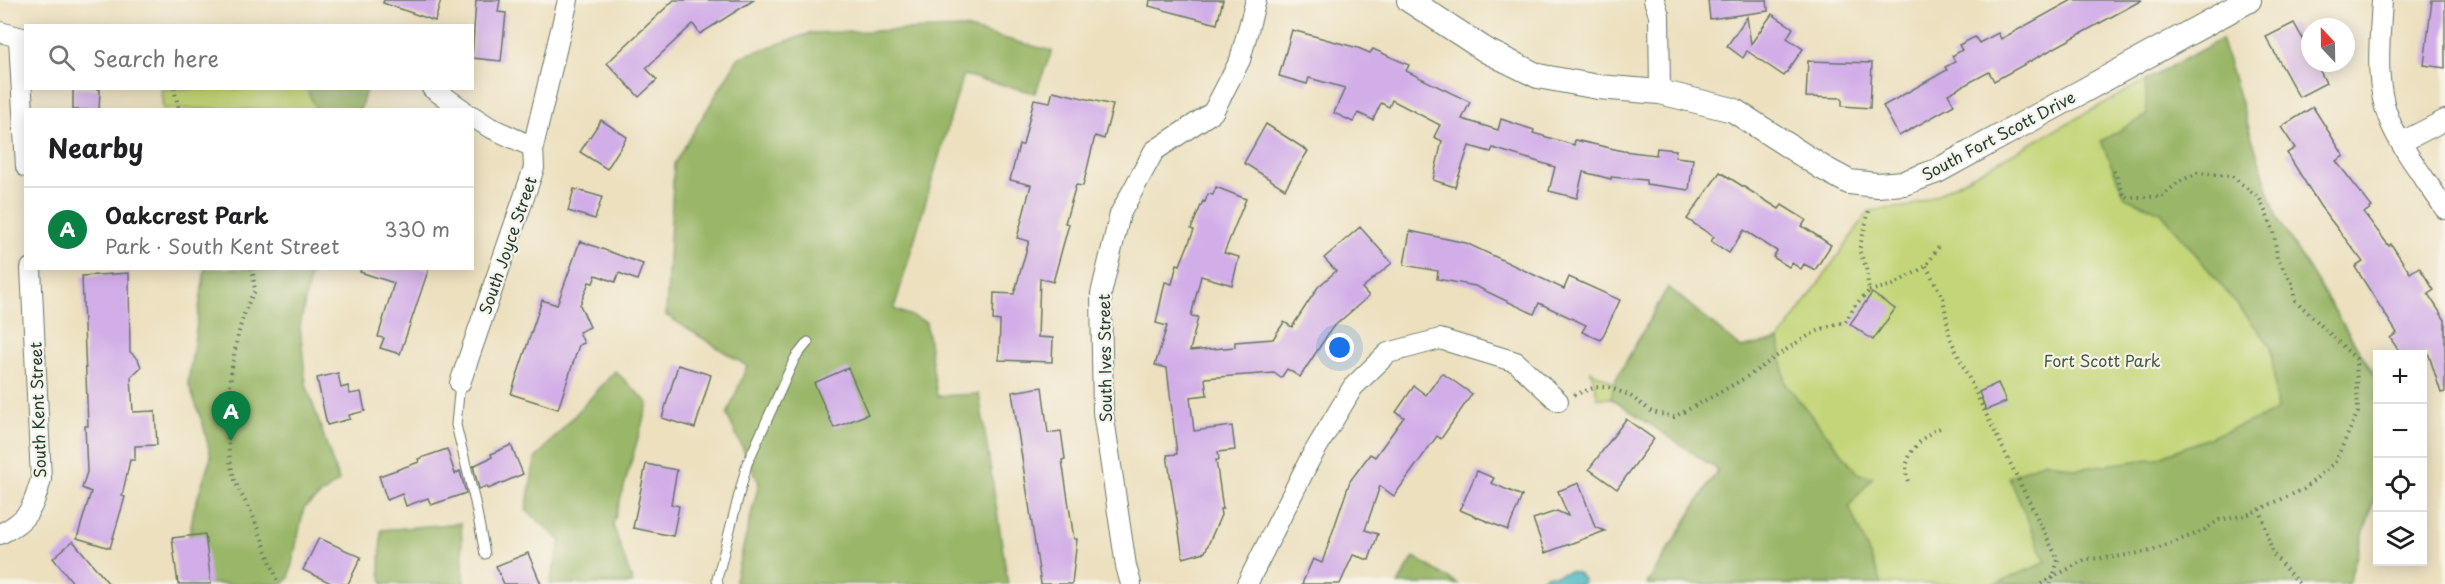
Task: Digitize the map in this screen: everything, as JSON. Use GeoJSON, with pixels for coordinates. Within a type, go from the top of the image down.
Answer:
{"type":"FeatureCollection","features":[{"type":"Feature","properties":{"kind":"street","name":"South Joyce Street"},"geometry":{"type":"LineString","coordinates":[[460,383],[534,168],[533,147],[568,0]]}},
{"type":"Feature","properties":{"kind":"street","name":"South Ives Street"},"geometry":{"type":"LineString","coordinates":[[1131,584],[1126,566],[1103,412],[1101,294],[1120,214],[1154,151],[1213,111],[1240,60],[1256,0]]}},
{"type":"Feature","properties":{"kind":"street","name":"South Fort Scott Drive"},"geometry":{"type":"LineString","coordinates":[[1409,0],[1487,51],[1538,76],[1598,87],[1660,92],[1733,110],[1823,168],[1849,182],[1877,185],[1904,183],[1936,171],[2248,0]]}},
{"type":"Feature","properties":{"kind":"street"},"geometry":{"type":"LineString","coordinates":[[1654,0],[1659,15],[1660,92]]}},
{"type":"Feature","properties":{"kind":"street"},"geometry":{"type":"LineString","coordinates":[[2382,0],[2379,57],[2382,90],[2389,119],[2445,209]]}},
{"type":"Feature","properties":{"kind":"street"},"geometry":{"type":"LineString","coordinates":[[0,32],[22,39],[24,108]]}},
{"type":"Feature","properties":{"kind":"street"},"geometry":{"type":"LineString","coordinates":[[435,90],[461,108]]}},
{"type":"Feature","properties":{"kind":"street"},"geometry":{"type":"LineString","coordinates":[[474,117],[533,147]]}},
{"type":"Feature","properties":{"kind":"street"},"geometry":{"type":"LineString","coordinates":[[2402,142],[2445,120]]}},
{"type":"Feature","properties":{"kind":"street","name":"South Kent Street"},"geometry":{"type":"LineString","coordinates":[[0,534],[9,530],[32,509],[41,479],[31,270]]}},
{"type":"Feature","properties":{"kind":"street"},"geometry":{"type":"LineString","coordinates":[[1247,584],[1310,459],[1353,387],[1388,352],[1440,339],[1516,362],[1558,401]]}},
{"type":"Feature","properties":{"kind":"lane"},"geometry":{"type":"LineString","coordinates":[[718,584],[717,579],[747,464],[795,358],[808,342]]}},
{"type":"Feature","properties":{"kind":"lane"},"geometry":{"type":"LineString","coordinates":[[460,383],[456,425],[476,502],[485,554]]}},
{"type":"Feature","properties":{"kind":"path"},"geometry":{"type":"LineString","coordinates":[[174,90],[179,108]]}},
{"type":"Feature","properties":{"kind":"path"},"geometry":{"type":"LineString","coordinates":[[2041,584],[2051,582],[2086,559],[2151,551],[2203,531],[2219,520],[2247,515],[2304,489],[2335,462],[2358,412],[2356,359],[2295,300],[2292,283],[2277,258],[2274,232],[2260,199],[2232,176],[2197,173],[2177,183],[2162,197],[2125,197],[2113,168]]}},
{"type":"Feature","properties":{"kind":"path"},"geometry":{"type":"LineString","coordinates":[[1869,211],[1859,250],[1866,267],[1869,291]]}},
{"type":"Feature","properties":{"kind":"path"},"geometry":{"type":"LineString","coordinates":[[1558,401],[1596,387],[1608,387],[1629,395],[1653,412],[1674,417],[1745,378],[1817,332],[1833,324],[1845,322],[1856,304],[1869,291],[1893,285],[1926,266],[1940,245]]}},
{"type":"Feature","properties":{"kind":"path"},"geometry":{"type":"LineString","coordinates":[[1926,266],[1944,298],[1950,338],[2058,560],[2051,582]]}},
{"type":"Feature","properties":{"kind":"path"},"geometry":{"type":"LineString","coordinates":[[252,270],[255,291],[246,304],[228,402],[229,456],[233,475],[253,516],[279,584]]}},
{"type":"Feature","properties":{"kind":"path"},"geometry":{"type":"LineString","coordinates":[[1908,481],[1905,464],[1907,457],[1932,432],[1940,428]]}},
{"type":"Feature","properties":{"kind":"path"},"geometry":{"type":"LineString","coordinates":[[2260,509],[2273,554],[2299,584]]}},
{"type":"Feature","properties":{"kind":"green space"},"geometry":{"type":"Polygon","coordinates":[[[965,28],[1052,51],[1035,93],[963,75],[894,309],[926,322],[937,396],[979,394],[1008,584],[738,584],[735,580],[759,483],[727,415],[747,366],[666,315],[674,164],[739,57],[811,33],[965,28]]]}},
{"type":"Feature","properties":{"kind":"green space","name":"Fort Scott Park"},"geometry":{"type":"Polygon","coordinates":[[[2221,39],[2277,218],[2373,373],[2373,502],[2348,584],[1647,584],[1718,469],[1611,398],[1598,398],[1591,371],[1614,383],[1668,287],[1741,348],[1779,340],[1869,211],[1910,206],[1935,196],[2221,39]]]}},
{"type":"Feature","properties":{"kind":"green space"},"geometry":{"type":"Polygon","coordinates":[[[2221,39],[2277,218],[2373,373],[2373,502],[2348,584],[1995,584],[2046,562],[2009,477],[2045,461],[2075,469],[2157,458],[2277,411],[2271,346],[2161,212],[2125,197],[2101,141],[2147,115],[2145,81],[2221,39]]]}},
{"type":"Feature","properties":{"kind":"green space"},"geometry":{"type":"Polygon","coordinates":[[[161,90],[366,90],[361,108],[163,108],[161,90]]]}},
{"type":"Feature","properties":{"kind":"green space"},"geometry":{"type":"Polygon","coordinates":[[[307,90],[366,90],[361,108],[316,108],[307,90]]]}},
{"type":"Feature","properties":{"kind":"green space"},"geometry":{"type":"Polygon","coordinates":[[[205,270],[311,270],[300,327],[306,384],[339,481],[304,508],[289,578],[283,584],[181,584],[194,509],[211,457],[203,424],[188,383],[205,270]]]}},
{"type":"Feature","properties":{"kind":"green space"},"geometry":{"type":"Polygon","coordinates":[[[1668,287],[1741,348],[1779,340],[1785,383],[1858,473],[1873,477],[1849,506],[1882,584],[1647,584],[1718,470],[1611,398],[1614,383],[1668,287]]]}},
{"type":"Feature","properties":{"kind":"green space"},"geometry":{"type":"Polygon","coordinates":[[[615,371],[648,403],[613,525],[633,584],[550,584],[561,541],[526,510],[535,459],[615,371]]]}},
{"type":"Feature","properties":{"kind":"green space"},"geometry":{"type":"Polygon","coordinates":[[[461,523],[464,584],[383,584],[380,573],[381,530],[461,523]]]}},
{"type":"Feature","properties":{"kind":"green space"},"geometry":{"type":"Polygon","coordinates":[[[1414,557],[1458,584],[1398,584],[1414,557]]]}},
{"type":"Feature","properties":{"kind":"water"},"geometry":{"type":"Polygon","coordinates":[[[1569,571],[1578,573],[1584,581],[1583,584],[1540,584],[1541,579],[1546,575],[1557,575],[1569,571]]]}},
{"type":"Feature","properties":{"kind":"building"},"geometry":{"type":"Polygon","coordinates":[[[384,0],[441,0],[435,21],[383,3],[384,0]]]}},
{"type":"Feature","properties":{"kind":"building"},"geometry":{"type":"Polygon","coordinates":[[[476,0],[500,0],[498,12],[506,13],[501,61],[474,58],[476,0]]]}},
{"type":"Feature","properties":{"kind":"building"},"geometry":{"type":"Polygon","coordinates":[[[674,0],[754,0],[700,34],[693,24],[646,68],[657,80],[639,97],[607,63],[674,0]]]}},
{"type":"Feature","properties":{"kind":"building"},"geometry":{"type":"Polygon","coordinates":[[[1150,0],[1223,0],[1217,24],[1149,6],[1150,0]]]}},
{"type":"Feature","properties":{"kind":"building"},"geometry":{"type":"Polygon","coordinates":[[[1708,0],[1767,0],[1768,11],[1710,19],[1708,0]]]}},
{"type":"Feature","properties":{"kind":"building"},"geometry":{"type":"Polygon","coordinates":[[[2072,0],[2142,0],[1994,81],[1989,72],[1948,94],[1954,105],[1899,136],[1883,106],[1947,70],[1945,67],[1955,62],[1952,56],[1962,50],[1959,45],[1975,37],[1979,43],[1998,33],[2001,39],[2072,0]]]}},
{"type":"Feature","properties":{"kind":"building"},"geometry":{"type":"Polygon","coordinates":[[[2432,0],[2445,0],[2445,68],[2424,65],[2432,0]]]}},
{"type":"Feature","properties":{"kind":"building"},"geometry":{"type":"Polygon","coordinates":[[[1772,14],[1793,28],[1787,38],[1803,49],[1784,76],[1747,51],[1743,58],[1727,46],[1747,17],[1751,44],[1772,14]]]}},
{"type":"Feature","properties":{"kind":"building"},"geometry":{"type":"Polygon","coordinates":[[[2294,23],[2301,36],[2301,72],[2320,72],[2326,83],[2299,97],[2266,37],[2294,23]]]}},
{"type":"Feature","properties":{"kind":"building"},"geometry":{"type":"Polygon","coordinates":[[[1292,30],[1370,53],[1373,49],[1409,65],[1406,71],[1470,102],[1462,119],[1498,130],[1501,119],[1534,130],[1533,133],[1574,145],[1575,140],[1623,151],[1656,155],[1657,148],[1676,150],[1675,157],[1693,159],[1689,190],[1646,184],[1646,180],[1611,177],[1611,179],[1583,172],[1577,198],[1549,191],[1555,167],[1493,148],[1491,152],[1469,146],[1455,187],[1433,180],[1442,141],[1434,137],[1440,125],[1392,100],[1389,107],[1381,103],[1373,120],[1358,113],[1353,122],[1334,113],[1345,88],[1309,78],[1307,84],[1279,76],[1292,30]]]}},
{"type":"Feature","properties":{"kind":"building"},"geometry":{"type":"Polygon","coordinates":[[[1808,61],[1872,63],[1870,108],[1842,106],[1842,98],[1806,97],[1808,61]]]}},
{"type":"Feature","properties":{"kind":"building"},"geometry":{"type":"Polygon","coordinates":[[[73,90],[100,90],[99,108],[73,108],[73,90]]]}},
{"type":"Feature","properties":{"kind":"building"},"geometry":{"type":"Polygon","coordinates":[[[1053,91],[1113,105],[1104,139],[1095,136],[1083,186],[1076,185],[1065,223],[1069,224],[1053,282],[1040,278],[1038,337],[1053,338],[1052,362],[999,360],[1000,321],[993,320],[994,293],[1014,294],[1029,241],[1017,238],[1031,185],[1010,180],[1019,145],[1023,145],[1034,99],[1050,102],[1053,91]]]}},
{"type":"Feature","properties":{"kind":"building"},"geometry":{"type":"Polygon","coordinates":[[[2313,107],[2344,156],[2336,161],[2372,207],[2364,213],[2389,246],[2391,244],[2410,273],[2419,267],[2434,290],[2428,294],[2445,320],[2445,392],[2441,393],[2427,350],[2398,350],[2390,338],[2397,333],[2355,267],[2363,262],[2320,206],[2287,153],[2295,148],[2281,127],[2313,107]]]}},
{"type":"Feature","properties":{"kind":"building"},"geometry":{"type":"Polygon","coordinates":[[[601,120],[627,137],[607,169],[580,152],[601,120]]]}},
{"type":"Feature","properties":{"kind":"building"},"geometry":{"type":"Polygon","coordinates":[[[1266,124],[1308,151],[1285,189],[1244,163],[1266,124]]]}},
{"type":"Feature","properties":{"kind":"building"},"geometry":{"type":"Polygon","coordinates":[[[1720,172],[1779,209],[1782,205],[1806,220],[1802,226],[1831,245],[1815,270],[1804,264],[1801,269],[1792,263],[1789,267],[1773,257],[1777,251],[1744,230],[1729,253],[1711,241],[1714,237],[1687,219],[1720,172]]]}},
{"type":"Feature","properties":{"kind":"building"},"geometry":{"type":"Polygon","coordinates":[[[1216,187],[1246,199],[1224,253],[1239,257],[1232,285],[1201,276],[1191,316],[1198,317],[1190,351],[1235,347],[1235,342],[1273,339],[1284,322],[1292,327],[1318,287],[1336,271],[1324,258],[1360,227],[1392,263],[1362,288],[1369,296],[1332,328],[1300,377],[1287,369],[1281,378],[1274,373],[1205,378],[1207,395],[1190,397],[1194,431],[1232,426],[1235,450],[1218,452],[1219,460],[1216,460],[1223,509],[1220,509],[1221,515],[1205,552],[1183,558],[1167,455],[1177,454],[1167,368],[1155,365],[1167,326],[1156,323],[1165,282],[1172,284],[1177,264],[1180,265],[1194,230],[1191,229],[1203,201],[1205,202],[1208,194],[1213,195],[1216,187]]]}},
{"type":"Feature","properties":{"kind":"building"},"geometry":{"type":"Polygon","coordinates":[[[574,189],[602,197],[595,219],[568,211],[574,189]]]}},
{"type":"Feature","properties":{"kind":"building"},"geometry":{"type":"Polygon","coordinates":[[[1410,231],[1466,243],[1564,289],[1569,277],[1620,300],[1601,340],[1582,332],[1586,325],[1539,303],[1534,314],[1475,286],[1437,279],[1438,271],[1404,265],[1410,231]]]}},
{"type":"Feature","properties":{"kind":"building"},"geometry":{"type":"Polygon","coordinates":[[[580,241],[643,264],[637,280],[619,273],[615,282],[596,275],[593,283],[589,282],[580,305],[590,327],[579,332],[584,343],[579,345],[558,409],[511,394],[542,300],[557,305],[580,241]]]}},
{"type":"Feature","properties":{"kind":"building"},"geometry":{"type":"Polygon","coordinates":[[[360,270],[428,270],[400,354],[380,348],[384,338],[378,337],[394,283],[360,272],[360,270]]]}},
{"type":"Feature","properties":{"kind":"building"},"geometry":{"type":"Polygon","coordinates":[[[129,273],[130,352],[138,359],[141,367],[131,377],[133,412],[155,411],[157,445],[135,446],[135,460],[130,460],[122,496],[125,497],[110,548],[77,538],[91,492],[82,488],[87,472],[85,426],[88,426],[82,276],[129,273]]]}},
{"type":"Feature","properties":{"kind":"building"},"geometry":{"type":"Polygon","coordinates":[[[1872,293],[1895,309],[1873,340],[1850,324],[1872,293]]]}},
{"type":"Feature","properties":{"kind":"building"},"geometry":{"type":"Polygon","coordinates":[[[678,365],[711,375],[695,428],[662,418],[678,365]]]}},
{"type":"Feature","properties":{"kind":"building"},"geometry":{"type":"Polygon","coordinates":[[[848,368],[868,414],[834,428],[814,383],[848,368]]]}},
{"type":"Feature","properties":{"kind":"building"},"geometry":{"type":"Polygon","coordinates":[[[338,373],[341,388],[348,386],[350,394],[361,392],[365,411],[349,415],[350,419],[327,425],[317,378],[338,373]]]}},
{"type":"Feature","properties":{"kind":"building"},"geometry":{"type":"Polygon","coordinates":[[[1442,373],[1472,394],[1441,439],[1437,436],[1394,496],[1380,486],[1365,530],[1378,534],[1369,560],[1353,555],[1340,584],[1302,584],[1313,559],[1322,563],[1350,481],[1370,454],[1375,457],[1404,417],[1396,412],[1414,386],[1426,395],[1442,373]]]}},
{"type":"Feature","properties":{"kind":"building"},"geometry":{"type":"Polygon","coordinates":[[[1998,383],[2006,402],[1986,410],[1979,392],[1998,383]]]}},
{"type":"Feature","properties":{"kind":"building"},"geometry":{"type":"Polygon","coordinates":[[[1042,387],[1048,433],[1061,431],[1065,459],[1062,460],[1074,539],[1077,539],[1072,584],[1041,584],[1012,392],[1042,387]]]}},
{"type":"Feature","properties":{"kind":"building"},"geometry":{"type":"Polygon","coordinates":[[[1626,419],[1654,439],[1617,489],[1589,469],[1626,419]]]}},
{"type":"Feature","properties":{"kind":"building"},"geometry":{"type":"Polygon","coordinates":[[[511,445],[523,474],[488,489],[487,486],[479,489],[473,466],[511,445]]]}},
{"type":"Feature","properties":{"kind":"building"},"geometry":{"type":"Polygon","coordinates":[[[447,449],[455,474],[460,471],[466,493],[431,505],[428,498],[406,506],[402,494],[387,500],[379,476],[447,449]]]}},
{"type":"Feature","properties":{"kind":"building"},"geometry":{"type":"Polygon","coordinates":[[[646,464],[677,470],[671,504],[679,506],[673,536],[633,528],[646,464]]]}},
{"type":"Feature","properties":{"kind":"building"},"geometry":{"type":"Polygon","coordinates":[[[1477,471],[1494,478],[1491,483],[1522,496],[1508,530],[1460,510],[1477,471]]]}},
{"type":"Feature","properties":{"kind":"building"},"geometry":{"type":"Polygon","coordinates":[[[1579,483],[1595,527],[1605,531],[1545,553],[1533,519],[1557,511],[1568,516],[1558,491],[1579,483]]]}},
{"type":"Feature","properties":{"kind":"building"},"geometry":{"type":"Polygon","coordinates":[[[205,534],[211,584],[178,584],[172,538],[205,534]]]}},
{"type":"Feature","properties":{"kind":"building"},"geometry":{"type":"Polygon","coordinates":[[[319,538],[361,557],[348,584],[333,584],[303,570],[319,538]]]}},
{"type":"Feature","properties":{"kind":"building"},"geometry":{"type":"Polygon","coordinates":[[[73,541],[109,584],[74,584],[53,558],[73,541]]]}},
{"type":"Feature","properties":{"kind":"building"},"geometry":{"type":"Polygon","coordinates":[[[528,553],[541,584],[504,584],[496,566],[528,553]]]}},
{"type":"Feature","properties":{"kind":"place","name":"Oakcrest Park"},"geometry":{"type":"Point","coordinates":[231,441]}}]}
